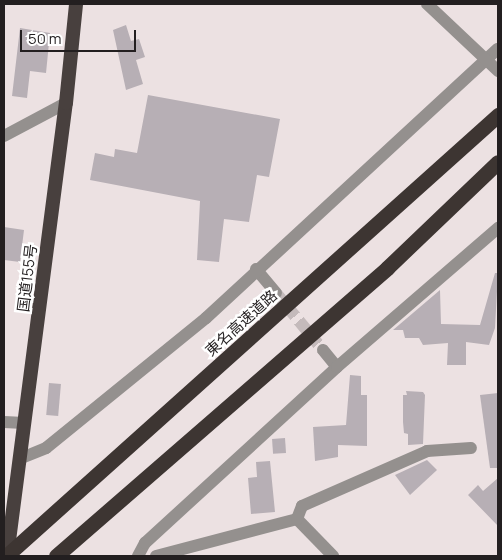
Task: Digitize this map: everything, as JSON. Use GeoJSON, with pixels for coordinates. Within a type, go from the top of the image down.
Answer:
{"type":"FeatureCollection","features":[{"type":"Feature","properties":{"kind":"highway","name":"国道155号"},"geometry":{"type":"LineString","coordinates":[[6,556],[8,509],[19,459],[24,423],[66,103],[76,4]]}},
{"type":"Feature","properties":{"kind":"highway","name":"東名高速道路"},"geometry":{"type":"LineString","coordinates":[[6,556],[79,494],[498,115]]}},
{"type":"Feature","properties":{"kind":"highway"},"geometry":{"type":"LineString","coordinates":[[56,556],[387,268],[498,162]]}},
{"type":"Feature","properties":{"kind":"highway"},"geometry":{"type":"LineString","coordinates":[[61,556],[107,510]]}},
{"type":"Feature","properties":{"kind":"street"},"geometry":{"type":"LineString","coordinates":[[427,4],[498,71]]}},
{"type":"Feature","properties":{"kind":"street"},"geometry":{"type":"LineString","coordinates":[[19,459],[46,448],[206,318],[256,269],[498,49]]}},
{"type":"Feature","properties":{"kind":"street"},"geometry":{"type":"LineString","coordinates":[[4,136],[66,103]]}},
{"type":"Feature","properties":{"kind":"street"},"geometry":{"type":"LineString","coordinates":[[138,556],[145,543],[337,367],[498,228]]}},
{"type":"Feature","properties":{"kind":"street"},"geometry":{"type":"LineString","coordinates":[[256,269],[276,293]]}},
{"type":"Feature","properties":{"kind":"street"},"geometry":{"type":"LineString","coordinates":[[323,350],[337,367]]}},
{"type":"Feature","properties":{"kind":"street"},"geometry":{"type":"LineString","coordinates":[[4,422],[24,423]]}},
{"type":"Feature","properties":{"kind":"street"},"geometry":{"type":"LineString","coordinates":[[297,519],[302,506],[397,463],[427,451],[472,448]]}},
{"type":"Feature","properties":{"kind":"street"},"geometry":{"type":"LineString","coordinates":[[156,556],[297,519]]}},
{"type":"Feature","properties":{"kind":"street"},"geometry":{"type":"LineString","coordinates":[[297,519],[333,556]]}},
{"type":"Feature","properties":{"kind":"building"},"geometry":{"type":"Polygon","coordinates":[[[126,25],[131,41],[139,39],[145,57],[136,60],[143,84],[126,90],[113,30],[126,25]]]}},
{"type":"Feature","properties":{"kind":"building"},"geometry":{"type":"Polygon","coordinates":[[[20,28],[50,33],[46,73],[30,71],[27,98],[12,96],[20,28]]]}},
{"type":"Feature","properties":{"kind":"building"},"geometry":{"type":"Polygon","coordinates":[[[148,95],[280,119],[269,177],[257,175],[249,222],[224,219],[219,262],[197,260],[200,201],[90,180],[95,153],[114,157],[115,149],[137,153],[148,95]]]}},
{"type":"Feature","properties":{"kind":"building"},"geometry":{"type":"Polygon","coordinates":[[[4,227],[24,230],[20,262],[4,260],[4,227]]]}},
{"type":"Feature","properties":{"kind":"building"},"geometry":{"type":"Polygon","coordinates":[[[495,273],[498,273],[495,328],[489,345],[466,342],[466,365],[447,365],[448,343],[423,345],[419,338],[405,338],[403,330],[393,330],[440,290],[441,324],[480,325],[495,273]]]}},
{"type":"Feature","properties":{"kind":"building"},"geometry":{"type":"Polygon","coordinates":[[[350,375],[361,376],[361,395],[367,395],[367,446],[338,445],[338,457],[315,461],[313,427],[346,425],[350,375]]]}},
{"type":"Feature","properties":{"kind":"building"},"geometry":{"type":"Polygon","coordinates":[[[49,383],[61,384],[58,416],[46,415],[49,383]]]}},
{"type":"Feature","properties":{"kind":"building"},"geometry":{"type":"Polygon","coordinates":[[[406,391],[423,392],[425,395],[423,444],[408,445],[408,434],[404,433],[403,395],[407,395],[406,391]]]}},
{"type":"Feature","properties":{"kind":"building"},"geometry":{"type":"Polygon","coordinates":[[[498,393],[498,468],[490,468],[480,395],[498,393]]]}},
{"type":"Feature","properties":{"kind":"building"},"geometry":{"type":"Polygon","coordinates":[[[285,438],[286,453],[273,454],[272,439],[285,438]]]}},
{"type":"Feature","properties":{"kind":"building"},"geometry":{"type":"Polygon","coordinates":[[[427,460],[437,470],[410,495],[395,475],[427,460]]]}},
{"type":"Feature","properties":{"kind":"building"},"geometry":{"type":"Polygon","coordinates":[[[270,461],[275,512],[251,514],[248,478],[257,477],[256,462],[270,461]]]}},
{"type":"Feature","properties":{"kind":"building"},"geometry":{"type":"Polygon","coordinates":[[[498,478],[498,526],[468,495],[478,485],[483,491],[498,478]]]}},
{"type":"Feature","properties":{"kind":"tunnel"},"geometry":{"type":"LineString","coordinates":[[276,293],[323,350]]}}]}
